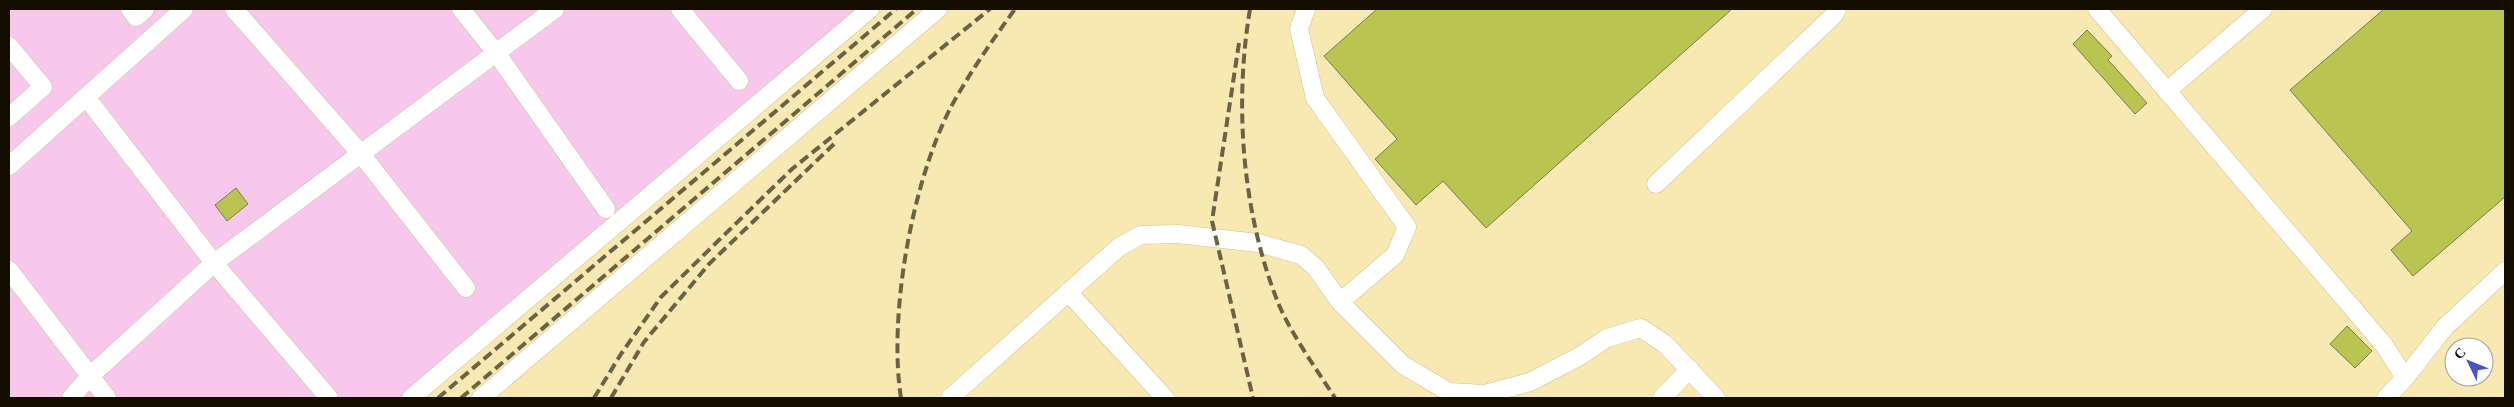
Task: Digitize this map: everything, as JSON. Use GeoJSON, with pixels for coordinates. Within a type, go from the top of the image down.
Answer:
{"type":"FeatureCollection","features":[{"type":"Feature","properties":{"kind":"street"},"geometry":{"type":"LineString","coordinates":[[130,9],[136,17],[145,9]]}},
{"type":"Feature","properties":{"kind":"street"},"geometry":{"type":"LineString","coordinates":[[9,166],[184,9]]}},
{"type":"Feature","properties":{"kind":"street"},"geometry":{"type":"LineString","coordinates":[[234,9],[361,154],[466,288]]}},
{"type":"Feature","properties":{"kind":"street"},"geometry":{"type":"LineString","coordinates":[[461,9],[496,54],[606,208]]}},
{"type":"Feature","properties":{"kind":"street"},"geometry":{"type":"LineString","coordinates":[[71,398],[90,377],[214,264],[361,154],[383,135],[555,9]]}},
{"type":"Feature","properties":{"kind":"street"},"geometry":{"type":"LineString","coordinates":[[680,9],[739,81]]}},
{"type":"Feature","properties":{"kind":"street"},"geometry":{"type":"LineString","coordinates":[[411,398],[870,9]]}},
{"type":"Feature","properties":{"kind":"street"},"geometry":{"type":"LineString","coordinates":[[481,398],[938,9]]}},
{"type":"Feature","properties":{"kind":"street"},"geometry":{"type":"LineString","coordinates":[[1306,9],[1299,29],[1315,98],[1407,227],[1395,255],[1340,302]]}},
{"type":"Feature","properties":{"kind":"street"},"geometry":{"type":"LineString","coordinates":[[1656,184],[1834,15],[1836,9]]}},
{"type":"Feature","properties":{"kind":"street"},"geometry":{"type":"LineString","coordinates":[[2097,9],[2384,345],[2405,378]]}},
{"type":"Feature","properties":{"kind":"street"},"geometry":{"type":"LineString","coordinates":[[2167,91],[2263,9]]}},
{"type":"Feature","properties":{"kind":"street"},"geometry":{"type":"LineString","coordinates":[[9,46],[43,87],[9,117]]}},
{"type":"Feature","properties":{"kind":"street"},"geometry":{"type":"LineString","coordinates":[[86,97],[214,264],[329,398]]}},
{"type":"Feature","properties":{"kind":"street"},"geometry":{"type":"LineString","coordinates":[[950,398],[1120,247],[1141,235],[1178,234],[1258,243],[1301,255],[1316,268],[1340,302],[1403,365],[1449,392],[1485,394],[1530,382],[1580,356],[1607,338],[1641,328],[1664,344],[1716,398]]}},
{"type":"Feature","properties":{"kind":"street"},"geometry":{"type":"LineString","coordinates":[[9,270],[107,398]]}},
{"type":"Feature","properties":{"kind":"street"},"geometry":{"type":"LineString","coordinates":[[2386,398],[2405,378],[2445,327],[2505,271]]}},
{"type":"Feature","properties":{"kind":"street"},"geometry":{"type":"LineString","coordinates":[[1068,292],[1165,398]]}},
{"type":"Feature","properties":{"kind":"street"},"geometry":{"type":"LineString","coordinates":[[1662,398],[1690,370]]}},
{"type":"Feature","properties":{"kind":"shaded area"},"geometry":{"type":"Polygon","coordinates":[[[9,9],[864,9],[401,398],[9,398],[9,9]]]}},
{"type":"Feature","properties":{"kind":"building"},"geometry":{"type":"Polygon","coordinates":[[[1377,9],[1732,9],[1486,228],[1443,181],[1416,205],[1375,159],[1397,139],[1324,56],[1377,9]]]}},
{"type":"Feature","properties":{"kind":"building"},"geometry":{"type":"Polygon","coordinates":[[[2384,9],[2505,9],[2505,197],[2413,276],[2391,250],[2412,231],[2290,90],[2384,9]]]}},
{"type":"Feature","properties":{"kind":"building"},"geometry":{"type":"Polygon","coordinates":[[[2087,30],[2112,56],[2108,60],[2147,103],[2135,114],[2073,44],[2087,30]]]}},
{"type":"Feature","properties":{"kind":"building"},"geometry":{"type":"Polygon","coordinates":[[[236,188],[248,204],[227,221],[215,205],[236,188]]]}},
{"type":"Feature","properties":{"kind":"building"},"geometry":{"type":"Polygon","coordinates":[[[2347,326],[2372,351],[2355,368],[2330,344],[2347,326]]]}},
{"type":"Feature","properties":{"kind":"railway"},"geometry":{"type":"LineString","coordinates":[[438,398],[896,9]]}},
{"type":"Feature","properties":{"kind":"railway"},"geometry":{"type":"LineString","coordinates":[[461,398],[917,9]]}},
{"type":"Feature","properties":{"kind":"railway"},"geometry":{"type":"LineString","coordinates":[[594,398],[621,354],[661,297],[719,240],[792,169],[990,9]]}},
{"type":"Feature","properties":{"kind":"railway"},"geometry":{"type":"LineString","coordinates":[[901,398],[898,365],[901,289],[906,250],[925,172],[951,107],[974,69],[1015,9]]}},
{"type":"Feature","properties":{"kind":"railway"},"geometry":{"type":"LineString","coordinates":[[1250,9],[1245,45],[1242,119],[1244,156],[1256,230],[1265,266],[1282,312],[1335,398]]}},
{"type":"Feature","properties":{"kind":"railway"},"geometry":{"type":"LineString","coordinates":[[1239,43],[1212,221],[1253,398]]}},
{"type":"Feature","properties":{"kind":"railway"},"geometry":{"type":"LineString","coordinates":[[611,398],[644,342],[709,264],[834,144]]}}]}
